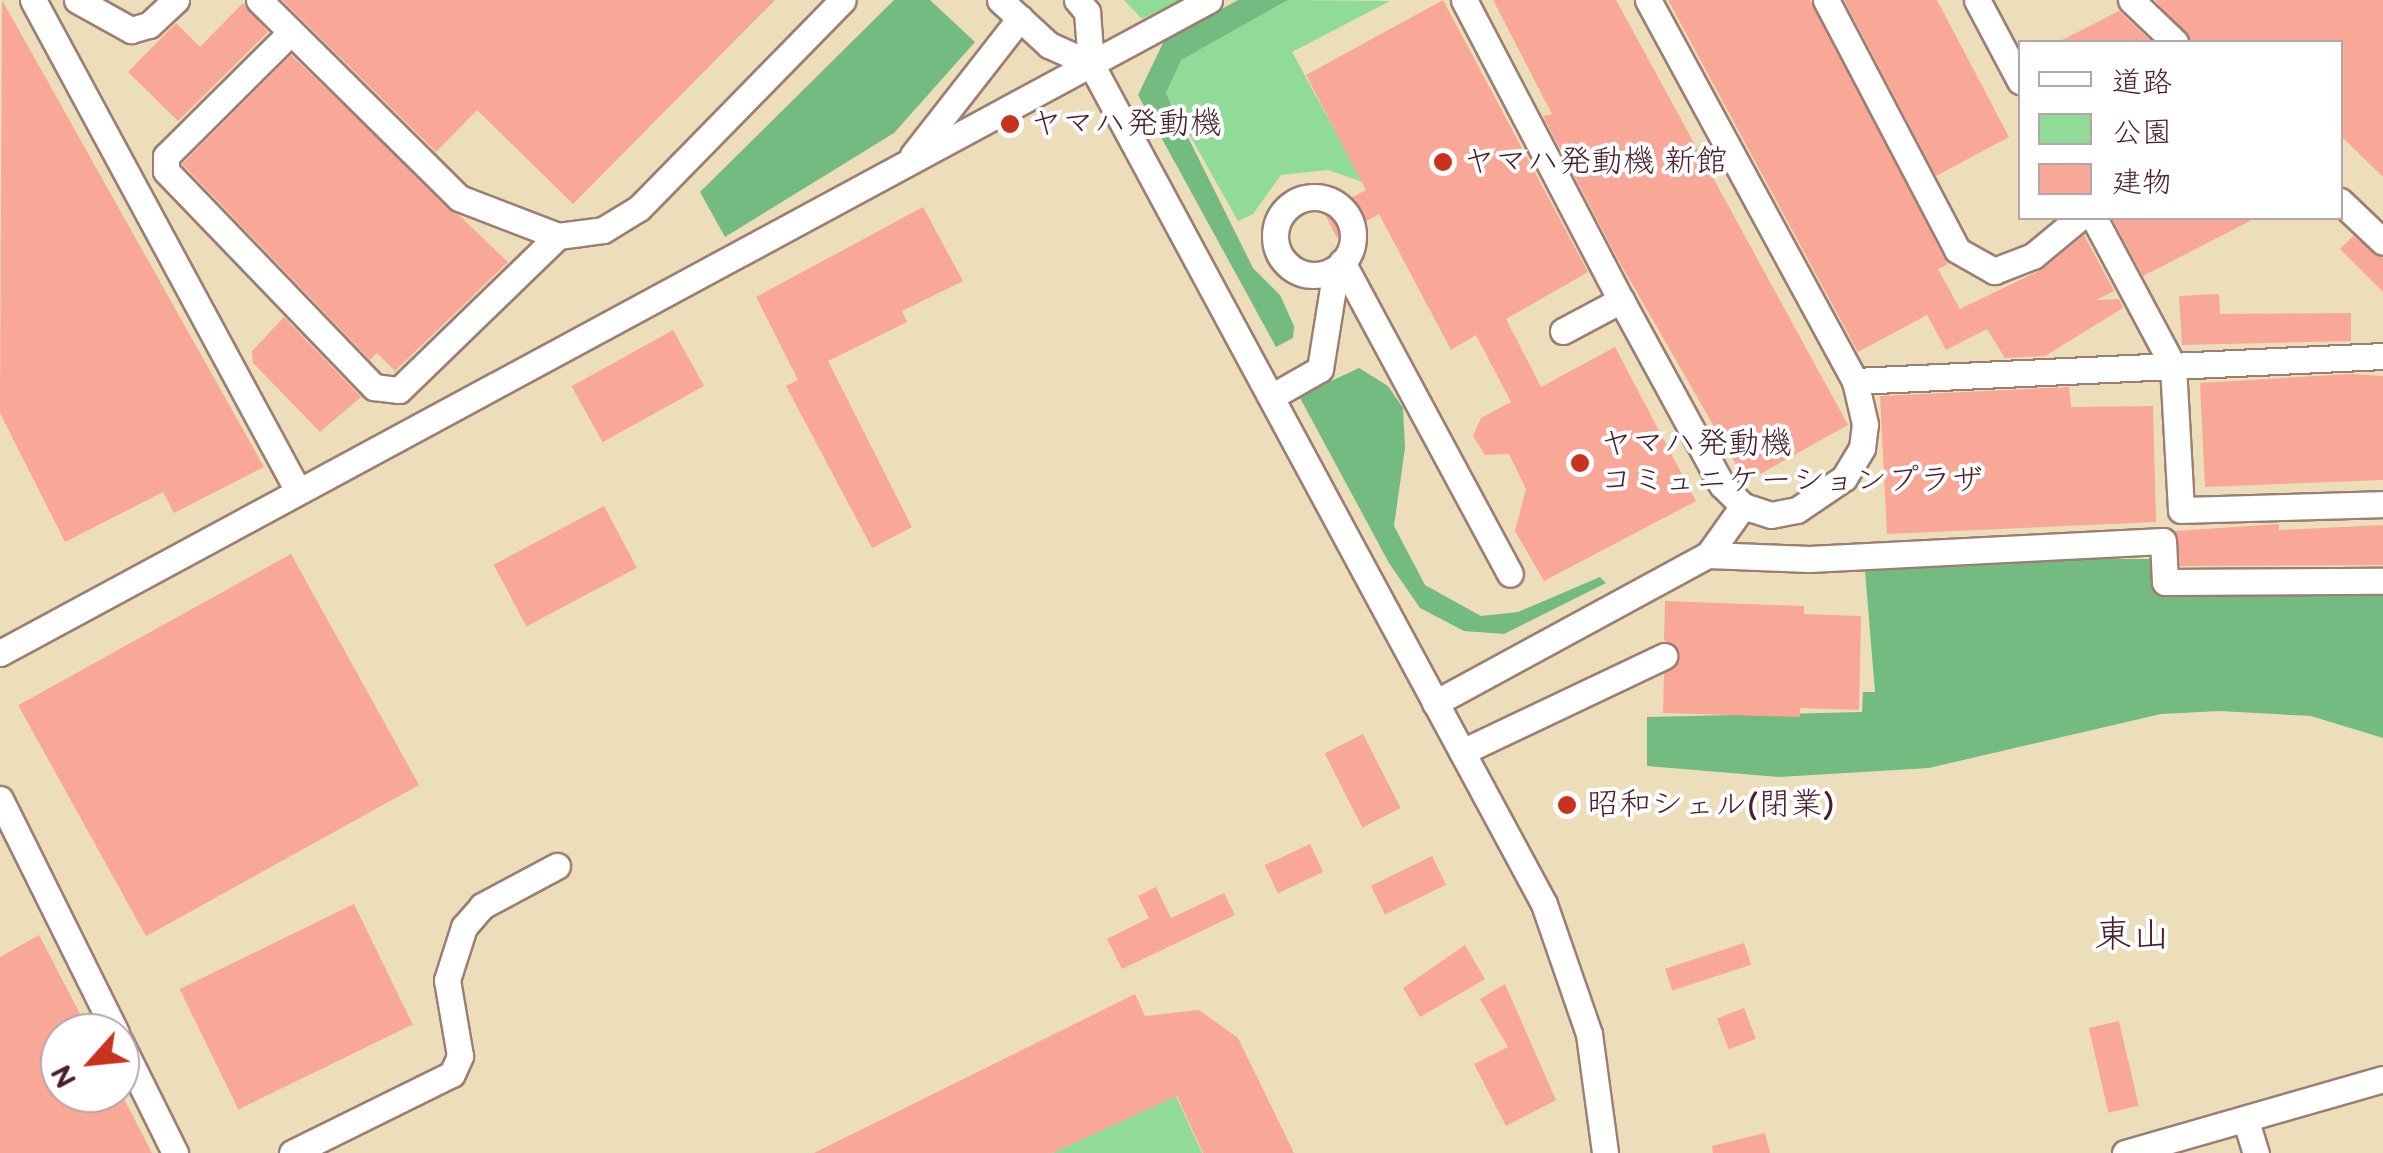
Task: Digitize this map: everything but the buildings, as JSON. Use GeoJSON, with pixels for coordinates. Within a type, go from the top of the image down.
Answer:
{"type":"FeatureCollection","features":[{"type":"Feature","properties":{"kind":"street"},"geometry":{"type":"LineString","coordinates":[[33,0],[298,491]]}},
{"type":"Feature","properties":{"kind":"street"},"geometry":{"type":"LineString","coordinates":[[77,0],[130,30],[149,25],[176,0]]}},
{"type":"Feature","properties":{"kind":"street"},"geometry":{"type":"LineString","coordinates":[[259,0],[459,198],[558,236],[603,230],[639,208],[843,0]]}},
{"type":"Feature","properties":{"kind":"street"},"geometry":{"type":"LineString","coordinates":[[1000,0],[1049,45],[1091,64]]}},
{"type":"Feature","properties":{"kind":"street"},"geometry":{"type":"LineString","coordinates":[[1077,0],[1087,12],[1091,64],[1544,904],[1589,1034],[1605,1153]]}},
{"type":"Feature","properties":{"kind":"street"},"geometry":{"type":"LineString","coordinates":[[0,652],[1209,0]]}},
{"type":"Feature","properties":{"kind":"street"},"geometry":{"type":"LineString","coordinates":[[1464,0],[1620,300],[1722,485],[1743,506],[1770,516],[1797,510],[1844,478],[1862,448],[1865,424],[1855,381],[1648,0]]}},
{"type":"Feature","properties":{"kind":"street"},"geometry":{"type":"LineString","coordinates":[[1826,0],[1957,250],[1994,271],[2045,248],[2077,220]]}},
{"type":"Feature","properties":{"kind":"street"},"geometry":{"type":"LineString","coordinates":[[1977,0],[2018,77]]}},
{"type":"Feature","properties":{"kind":"street"},"geometry":{"type":"LineString","coordinates":[[2131,0],[2173,40]]}},
{"type":"Feature","properties":{"kind":"street"},"geometry":{"type":"LineString","coordinates":[[907,162],[1020,18]]}},
{"type":"Feature","properties":{"kind":"street"},"geometry":{"type":"LineString","coordinates":[[291,32],[166,156],[166,171],[374,387],[399,390],[558,236]]}},
{"type":"Feature","properties":{"kind":"street"},"geometry":{"type":"LineString","coordinates":[[2343,205],[2383,242]]}},
{"type":"Feature","properties":{"kind":"street"},"geometry":{"type":"LineString","coordinates":[[2095,220],[2173,366],[2181,510],[2383,504]]}},
{"type":"Feature","properties":{"kind":"street"},"geometry":{"type":"LineString","coordinates":[[1271,397],[1320,368],[1339,265],[1510,574]]}},
{"type":"Feature","properties":{"kind":"street"},"geometry":{"type":"LineString","coordinates":[[1563,331],[1620,300]]}},
{"type":"Feature","properties":{"kind":"street"},"geometry":{"type":"LineString","coordinates":[[1855,381],[2383,356]]}},
{"type":"Feature","properties":{"kind":"street"},"geometry":{"type":"LineString","coordinates":[[1435,702],[1708,556],[1743,506]]}},
{"type":"Feature","properties":{"kind":"street"},"geometry":{"type":"LineString","coordinates":[[1708,556],[1809,560],[2163,541],[2165,582],[2383,580]]}},
{"type":"Feature","properties":{"kind":"street"},"geometry":{"type":"LineString","coordinates":[[1462,752],[1664,656]]}},
{"type":"Feature","properties":{"kind":"street"},"geometry":{"type":"LineString","coordinates":[[0,799],[106,1013]]}},
{"type":"Feature","properties":{"kind":"street"},"geometry":{"type":"LineString","coordinates":[[292,1153],[452,1074],[460,1056],[448,980],[464,927],[482,906],[557,866]]}},
{"type":"Feature","properties":{"kind":"street"},"geometry":{"type":"LineString","coordinates":[[2125,1153],[2383,1079]]}},
{"type":"Feature","properties":{"kind":"street"},"geometry":{"type":"LineString","coordinates":[[140,1082],[175,1153]]}},
{"type":"Feature","properties":{"kind":"street"},"geometry":{"type":"LineString","coordinates":[[2246,1121],[2256,1153]]}},
{"type":"Feature","properties":{"kind":"green space"},"geometry":{"type":"Polygon","coordinates":[[[894,0],[930,0],[975,42],[894,133],[725,237],[700,192],[894,0]]]}},
{"type":"Feature","properties":{"kind":"green space"},"geometry":{"type":"Polygon","coordinates":[[[1124,0],[1183,0],[1142,19],[1124,0]]]}},
{"type":"Feature","properties":{"kind":"green space"},"geometry":{"type":"Polygon","coordinates":[[[1238,0],[1288,0],[1181,60],[1166,93],[1253,268],[1280,295],[1294,326],[1293,338],[1276,347],[1138,95],[1164,41],[1238,0]]]}},
{"type":"Feature","properties":{"kind":"green space"},"geometry":{"type":"Polygon","coordinates":[[[1288,0],[1390,1],[1292,52],[1363,182],[1328,170],[1281,175],[1253,214],[1238,221],[1166,93],[1180,60],[1288,0]]]}},
{"type":"Feature","properties":{"kind":"green space"},"geometry":{"type":"Polygon","coordinates":[[[1359,368],[1388,386],[1403,408],[1405,448],[1394,526],[1425,585],[1481,616],[1518,612],[1600,577],[1606,583],[1504,634],[1464,631],[1420,608],[1389,563],[1299,396],[1359,368]]]}},
{"type":"Feature","properties":{"kind":"green space"},"geometry":{"type":"Polygon","coordinates":[[[1864,559],[2155,559],[2155,587],[2383,588],[2383,738],[2311,716],[2220,711],[2161,714],[1929,768],[1779,777],[1647,766],[1647,717],[1862,712],[1863,692],[1875,692],[1864,559]]]}},
{"type":"Feature","properties":{"kind":"green space"},"geometry":{"type":"Polygon","coordinates":[[[1176,1096],[1202,1153],[1052,1153],[1176,1096]]]}},
{"type":"Feature","properties":{"kind":"place","name":"ヤマハ発動機"},"geometry":{"type":"Point","coordinates":[1010,124]}},
{"type":"Feature","properties":{"kind":"place","name":"ヤマハ発動機 新館"},"geometry":{"type":"Point","coordinates":[1443,162]}},
{"type":"Feature","properties":{"kind":"place","name":"ヤマハ発動機 コミュニケーションプラザ"},"geometry":{"type":"Point","coordinates":[1580,463]}},
{"type":"Feature","properties":{"kind":"place","name":"昭和シェル(閉業)"},"geometry":{"type":"Point","coordinates":[1567,805]}},
{"type":"Feature","properties":{"kind":"district","name":"東山"},"geometry":{"type":"Point","coordinates":[2132,936]}}]}
